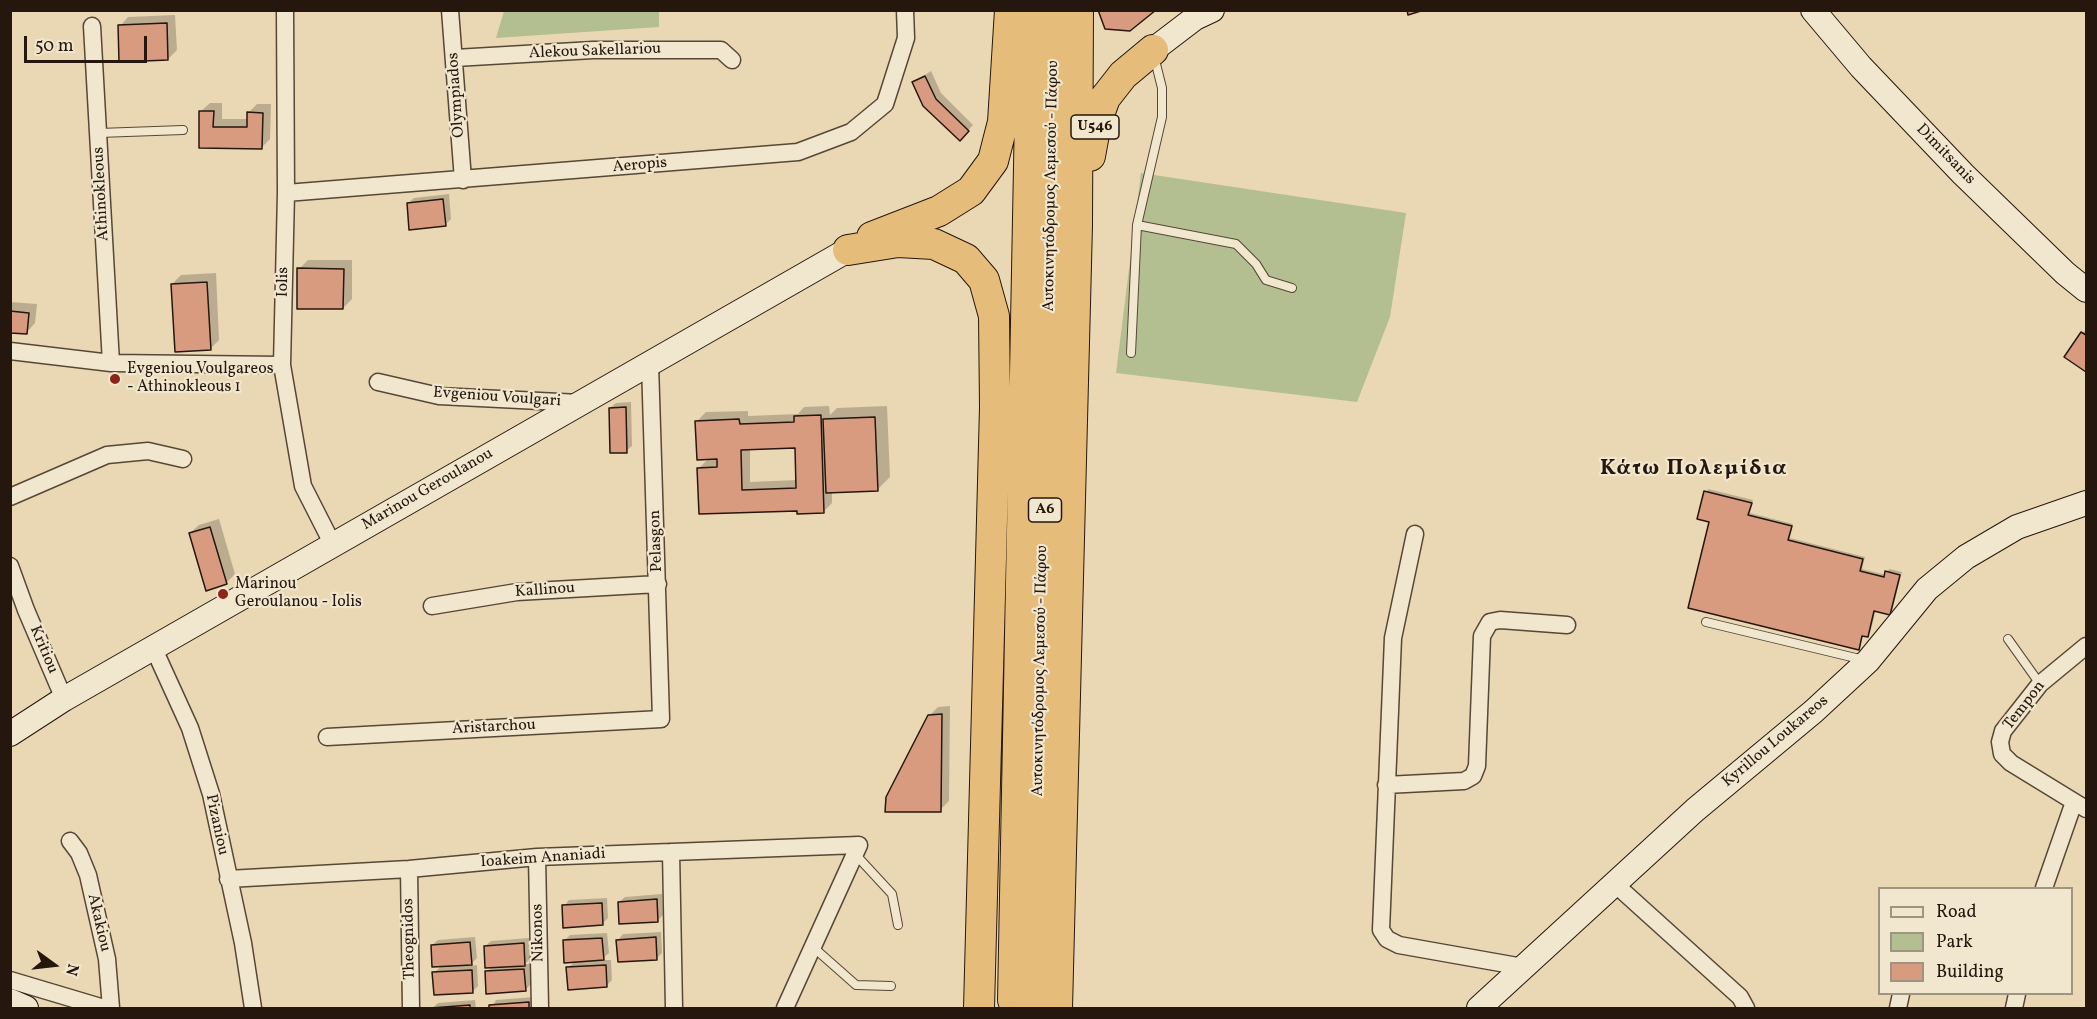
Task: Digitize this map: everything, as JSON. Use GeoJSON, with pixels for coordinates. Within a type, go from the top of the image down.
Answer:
{"type":"FeatureCollection","features":[{"type":"Feature","properties":{"kind":"highway"},"geometry":{"type":"LineString","coordinates":[[848,250],[892,227],[947,206],[972,191],[993,161],[1003,122],[1010,10]]}},
{"type":"Feature","properties":{"kind":"highway","name":"Αυτοκινητόδρομος Λεμεσού - Πάφου"},"geometry":{"type":"LineString","coordinates":[[1012,1008],[1029,69],[1032,10]]}},
{"type":"Feature","properties":{"kind":"highway","name":"Αυτοκινητόδρομος Λεμεσού - Πάφου"},"geometry":{"type":"LineString","coordinates":[[1033,1008],[1056,10]]}},
{"type":"Feature","properties":{"kind":"highway"},"geometry":{"type":"LineString","coordinates":[[1057,1008],[1077,225],[1077,10]]}},
{"type":"Feature","properties":{"kind":"highway","name":"U546"},"geometry":{"type":"LineString","coordinates":[[1077,225],[1096,123],[1105,98],[1123,75],[1153,50]]}},
{"type":"Feature","properties":{"kind":"highway"},"geometry":{"type":"LineString","coordinates":[[995,407],[1011,212],[1029,69]]}},
{"type":"Feature","properties":{"kind":"highway"},"geometry":{"type":"LineString","coordinates":[[848,250],[898,242],[934,244],[966,259],[984,280],[994,316],[995,407],[979,1008]]}},
{"type":"Feature","properties":{"kind":"street","name":"Iolis"},"geometry":{"type":"LineString","coordinates":[[285,10],[286,193],[282,365],[303,486],[333,545]]}},
{"type":"Feature","properties":{"kind":"street","name":"Olympiados"},"geometry":{"type":"LineString","coordinates":[[450,10],[463,180]]}},
{"type":"Feature","properties":{"kind":"street","name":"Aeropis"},"geometry":{"type":"LineString","coordinates":[[286,193],[798,153],[850,132],[885,104],[906,38],[905,10]]}},
{"type":"Feature","properties":{"kind":"street","name":"U546"},"geometry":{"type":"LineString","coordinates":[[1153,50],[1196,18],[1212,10]]}},
{"type":"Feature","properties":{"kind":"street","name":"Dimitsanis"},"geometry":{"type":"LineString","coordinates":[[1813,10],[1861,66],[1963,174],[2065,273],[2086,290]]}},
{"type":"Feature","properties":{"kind":"street","name":"Athinokleous"},"geometry":{"type":"LineString","coordinates":[[92,26],[111,363]]}},
{"type":"Feature","properties":{"kind":"street","name":"Alekou Sakellariou"},"geometry":{"type":"LineString","coordinates":[[455,58],[592,50],[720,50],[732,60]]}},
{"type":"Feature","properties":{"kind":"street","name":"Marinou Geroulanou"},"geometry":{"type":"LineString","coordinates":[[10,734],[64,699],[848,250]]}},
{"type":"Feature","properties":{"kind":"street"},"geometry":{"type":"LineString","coordinates":[[10,351],[111,363],[282,365]]}},
{"type":"Feature","properties":{"kind":"street","name":"Pelasgon"},"geometry":{"type":"LineString","coordinates":[[650,364],[661,719]]}},
{"type":"Feature","properties":{"kind":"street","name":"Evgeniou Voulgari"},"geometry":{"type":"LineString","coordinates":[[378,382],[439,396],[581,403]]}},
{"type":"Feature","properties":{"kind":"street"},"geometry":{"type":"LineString","coordinates":[[10,497],[107,455],[147,451],[183,459]]}},
{"type":"Feature","properties":{"kind":"street","name":"Kyrillou Loukareos"},"geometry":{"type":"LineString","coordinates":[[1479,1008],[1616,885],[1695,810],[1814,711],[1868,660],[1927,590],[1966,557],[2017,527],[2086,503]]}},
{"type":"Feature","properties":{"kind":"street"},"geometry":{"type":"LineString","coordinates":[[1415,534],[1393,638],[1381,930],[1387,939],[1399,945],[1524,967]]}},
{"type":"Feature","properties":{"kind":"street","name":"Kritiou"},"geometry":{"type":"LineString","coordinates":[[10,566],[18,612],[64,699]]}},
{"type":"Feature","properties":{"kind":"street","name":"Kallinou"},"geometry":{"type":"LineString","coordinates":[[432,606],[518,592],[658,584]]}},
{"type":"Feature","properties":{"kind":"street"},"geometry":{"type":"LineString","coordinates":[[1386,785],[1464,781],[1473,776],[1477,766],[1482,636],[1491,622],[1500,620],[1567,625]]}},
{"type":"Feature","properties":{"kind":"street","name":"Tempon"},"geometry":{"type":"LineString","coordinates":[[2080,805],[2011,764],[2002,754],[2000,742],[2004,731],[2040,684],[2086,646]]}},
{"type":"Feature","properties":{"kind":"street","name":"Pizaniou"},"geometry":{"type":"LineString","coordinates":[[154,649],[190,728],[210,794],[243,943],[253,1008]]}},
{"type":"Feature","properties":{"kind":"street","name":"Aristarchou"},"geometry":{"type":"LineString","coordinates":[[327,737],[661,719]]}},
{"type":"Feature","properties":{"kind":"street"},"geometry":{"type":"LineString","coordinates":[[2044,887],[2080,805]]}},
{"type":"Feature","properties":{"kind":"street","name":"Akakiou"},"geometry":{"type":"LineString","coordinates":[[70,841],[79,853],[88,875],[107,959],[111,1008]]}},
{"type":"Feature","properties":{"kind":"street"},"geometry":{"type":"LineString","coordinates":[[785,1008],[857,849]]}},
{"type":"Feature","properties":{"kind":"street","name":"Ioakeim Ananiadi"},"geometry":{"type":"LineString","coordinates":[[228,879],[409,869],[537,857],[857,849]]}},
{"type":"Feature","properties":{"kind":"street"},"geometry":{"type":"LineString","coordinates":[[670,852],[674,1008]]}},
{"type":"Feature","properties":{"kind":"street","name":"Nikonos"},"geometry":{"type":"LineString","coordinates":[[537,857],[540,1008]]}},
{"type":"Feature","properties":{"kind":"street","name":"Theognidos"},"geometry":{"type":"LineString","coordinates":[[409,869],[411,1008]]}},
{"type":"Feature","properties":{"kind":"street"},"geometry":{"type":"LineString","coordinates":[[1616,885],[1740,997],[1746,1008]]}},
{"type":"Feature","properties":{"kind":"street"},"geometry":{"type":"LineString","coordinates":[[10,980],[104,1008]]}},
{"type":"Feature","properties":{"kind":"street"},"geometry":{"type":"LineString","coordinates":[[10,1001],[26,1008]]}},
{"type":"Feature","properties":{"kind":"lane"},"geometry":{"type":"LineString","coordinates":[[1131,353],[1137,225],[1161,117],[1162,88],[1153,50]]}},
{"type":"Feature","properties":{"kind":"lane"},"geometry":{"type":"LineString","coordinates":[[99,133],[183,130]]}},
{"type":"Feature","properties":{"kind":"lane"},"geometry":{"type":"LineString","coordinates":[[1137,225],[1236,244],[1256,264],[1266,280],[1292,288]]}},
{"type":"Feature","properties":{"kind":"lane"},"geometry":{"type":"LineString","coordinates":[[1706,622],[1868,660]]}},
{"type":"Feature","properties":{"kind":"lane"},"geometry":{"type":"LineString","coordinates":[[2008,639],[2040,684]]}},
{"type":"Feature","properties":{"kind":"lane"},"geometry":{"type":"LineString","coordinates":[[857,849],[892,894],[898,926]]}},
{"type":"Feature","properties":{"kind":"lane"},"geometry":{"type":"LineString","coordinates":[[813,947],[856,985],[891,986]]}},
{"type":"Feature","properties":{"kind":"green space"},"geometry":{"type":"Polygon","coordinates":[[[504,11],[659,11],[659,27],[496,38],[504,11]]]}},
{"type":"Feature","properties":{"kind":"green space"},"geometry":{"type":"Polygon","coordinates":[[[1141,173],[1406,213],[1390,317],[1357,402],[1116,373],[1141,173]]]}},
{"type":"Feature","properties":{"kind":"building"},"geometry":{"type":"Polygon","coordinates":[[[1098,10],[1156,10],[1130,31],[1105,29],[1098,10]]]}},
{"type":"Feature","properties":{"kind":"building"},"geometry":{"type":"Polygon","coordinates":[[[1407,10],[1424,10],[1408,15],[1407,10]]]}},
{"type":"Feature","properties":{"kind":"building"},"geometry":{"type":"Polygon","coordinates":[[[167,23],[168,60],[119,62],[118,25],[167,23]]]}},
{"type":"Feature","properties":{"kind":"building"},"geometry":{"type":"Polygon","coordinates":[[[925,76],[936,99],[969,131],[960,141],[923,106],[912,82],[925,76]]]}},
{"type":"Feature","properties":{"kind":"building"},"geometry":{"type":"Polygon","coordinates":[[[199,111],[214,111],[213,127],[247,127],[247,112],[263,113],[262,149],[199,148],[199,111]]]}},
{"type":"Feature","properties":{"kind":"building"},"geometry":{"type":"Polygon","coordinates":[[[443,199],[446,226],[409,230],[407,203],[443,199]]]}},
{"type":"Feature","properties":{"kind":"building"},"geometry":{"type":"Polygon","coordinates":[[[297,268],[344,269],[343,309],[297,309],[297,268]]]}},
{"type":"Feature","properties":{"kind":"building"},"geometry":{"type":"Polygon","coordinates":[[[207,282],[211,350],[175,352],[171,284],[207,282]]]}},
{"type":"Feature","properties":{"kind":"building"},"geometry":{"type":"Polygon","coordinates":[[[10,311],[29,313],[27,334],[10,333],[10,311]]]}},
{"type":"Feature","properties":{"kind":"building"},"geometry":{"type":"Polygon","coordinates":[[[2081,332],[2086,335],[2086,372],[2064,357],[2081,332]]]}},
{"type":"Feature","properties":{"kind":"building"},"geometry":{"type":"Polygon","coordinates":[[[626,407],[627,453],[610,453],[609,408],[626,407]]]}},
{"type":"Feature","properties":{"kind":"building"},"geometry":{"type":"Polygon","coordinates":[[[821,415],[824,513],[797,514],[797,511],[699,514],[697,468],[717,467],[717,459],[697,460],[695,421],[739,419],[740,424],[794,422],[794,416],[821,415]],[[795,448],[741,450],[742,490],[796,488],[795,448]]]}},
{"type":"Feature","properties":{"kind":"building"},"geometry":{"type":"Polygon","coordinates":[[[875,417],[878,491],[826,493],[823,419],[875,417]]]}},
{"type":"Feature","properties":{"kind":"building"},"geometry":{"type":"Polygon","coordinates":[[[1704,491],[1752,503],[1748,515],[1792,526],[1788,540],[1863,559],[1860,571],[1884,577],[1885,571],[1900,575],[1890,615],[1874,611],[1868,637],[1862,636],[1859,650],[1688,608],[1709,522],[1697,519],[1704,491]]]}},
{"type":"Feature","properties":{"kind":"building"},"geometry":{"type":"Polygon","coordinates":[[[210,527],[227,584],[206,591],[189,533],[210,527]]]}},
{"type":"Feature","properties":{"kind":"building"},"geometry":{"type":"Polygon","coordinates":[[[942,714],[941,812],[885,812],[886,797],[928,715],[942,714]]]}},
{"type":"Feature","properties":{"kind":"building"},"geometry":{"type":"Polygon","coordinates":[[[657,899],[658,922],[619,924],[618,902],[657,899]]]}},
{"type":"Feature","properties":{"kind":"building"},"geometry":{"type":"Polygon","coordinates":[[[602,903],[603,925],[563,928],[562,905],[602,903]]]}},
{"type":"Feature","properties":{"kind":"building"},"geometry":{"type":"Polygon","coordinates":[[[656,937],[657,960],[618,962],[616,940],[656,937]]]}},
{"type":"Feature","properties":{"kind":"building"},"geometry":{"type":"Polygon","coordinates":[[[602,938],[604,960],[564,963],[563,940],[602,938]]]}},
{"type":"Feature","properties":{"kind":"building"},"geometry":{"type":"Polygon","coordinates":[[[470,942],[472,965],[432,967],[431,945],[470,942]]]}},
{"type":"Feature","properties":{"kind":"building"},"geometry":{"type":"Polygon","coordinates":[[[524,943],[525,966],[485,968],[484,946],[524,943]]]}},
{"type":"Feature","properties":{"kind":"building"},"geometry":{"type":"Polygon","coordinates":[[[606,965],[607,987],[568,990],[566,967],[606,965]]]}},
{"type":"Feature","properties":{"kind":"building"},"geometry":{"type":"Polygon","coordinates":[[[524,969],[526,991],[486,994],[485,971],[524,969]]]}},
{"type":"Feature","properties":{"kind":"building"},"geometry":{"type":"Polygon","coordinates":[[[472,970],[473,993],[434,995],[432,972],[472,970]]]}},
{"type":"Feature","properties":{"kind":"building"},"geometry":{"type":"Polygon","coordinates":[[[529,1002],[529,1008],[489,1008],[489,1005],[529,1002]]]}},
{"type":"Feature","properties":{"kind":"building"},"geometry":{"type":"Polygon","coordinates":[[[470,1005],[470,1008],[431,1008],[470,1005]]]}},
{"type":"Feature","properties":{"kind":"place","name":"Evgeniou Voulgareos - Athinokleous 1"},"geometry":{"type":"Point","coordinates":[115,379]}},
{"type":"Feature","properties":{"kind":"place","name":"Marinou Geroulanou - Iolis"},"geometry":{"type":"Point","coordinates":[223,594]}},
{"type":"Feature","properties":{"kind":"district","name":"Κάτω Πολεμίδια"},"geometry":{"type":"Point","coordinates":[1694,470]}}]}
